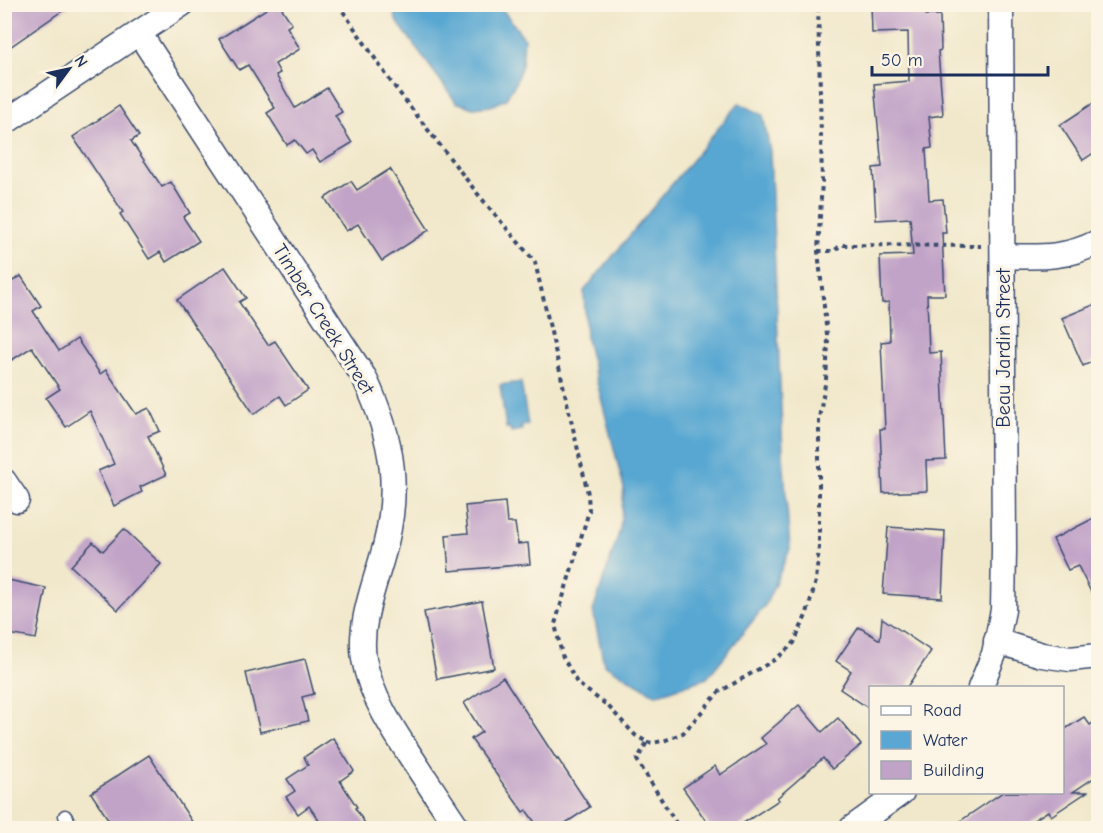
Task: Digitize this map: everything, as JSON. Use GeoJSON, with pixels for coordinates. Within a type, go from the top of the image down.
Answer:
{"type":"FeatureCollection","features":[{"type":"Feature","properties":{"kind":"street"},"geometry":{"type":"LineString","coordinates":[[4,123],[182,4]]}},
{"type":"Feature","properties":{"kind":"street","name":"Beau Jardin Street"},"geometry":{"type":"LineString","coordinates":[[980,686],[994,654],[1003,610],[1004,550],[994,251],[1001,4]]}},
{"type":"Feature","properties":{"kind":"street","name":"Timber Creek Street"},"geometry":{"type":"LineString","coordinates":[[139,33],[364,376],[376,403],[386,433],[394,494],[391,527],[367,611],[363,656],[369,683],[387,720],[458,828]]}},
{"type":"Feature","properties":{"kind":"street"},"geometry":{"type":"LineString","coordinates":[[994,251],[1053,258],[1069,255],[1098,242]]}},
{"type":"Feature","properties":{"kind":"street"},"geometry":{"type":"LineString","coordinates":[[996,641],[1042,655],[1070,659],[1098,656]]}},
{"type":"Feature","properties":{"kind":"street"},"geometry":{"type":"LineString","coordinates":[[852,828],[899,794]]}},
{"type":"Feature","properties":{"kind":"lane"},"geometry":{"type":"LineString","coordinates":[[65,816],[73,828]]}},
{"type":"Feature","properties":{"kind":"path"},"geometry":{"type":"LineString","coordinates":[[338,4],[399,92],[477,193],[535,262],[588,494],[589,511],[555,624],[562,655],[577,682],[608,706],[635,735],[653,743],[666,741],[683,733],[719,692],[776,659],[794,643],[807,613],[816,581],[819,547],[819,418],[826,379],[828,344],[818,251],[822,181],[818,4]]}},
{"type":"Feature","properties":{"kind":"path"},"geometry":{"type":"LineString","coordinates":[[818,251],[834,252],[841,245],[994,251]]}},
{"type":"Feature","properties":{"kind":"path"},"geometry":{"type":"LineString","coordinates":[[647,742],[637,760],[679,828]]}},
{"type":"Feature","properties":{"kind":"water"},"geometry":{"type":"Polygon","coordinates":[[[392,5],[499,5],[524,38],[522,65],[506,99],[491,106],[473,108],[456,102],[396,20],[392,5]]]}},
{"type":"Feature","properties":{"kind":"water"},"geometry":{"type":"Polygon","coordinates":[[[739,103],[763,115],[770,151],[783,453],[790,549],[766,604],[707,678],[656,695],[604,664],[593,611],[620,530],[624,488],[586,339],[584,291],[739,103]]]}},
{"type":"Feature","properties":{"kind":"water"},"geometry":{"type":"Polygon","coordinates":[[[521,382],[528,425],[521,426],[522,430],[511,432],[510,428],[506,428],[500,385],[521,382]]]}},
{"type":"Feature","properties":{"kind":"building"},"geometry":{"type":"Polygon","coordinates":[[[4,4],[72,4],[4,51],[4,4]]]}},
{"type":"Feature","properties":{"kind":"building"},"geometry":{"type":"Polygon","coordinates":[[[274,4],[279,4],[292,24],[287,27],[300,49],[275,64],[280,73],[276,75],[295,108],[327,88],[342,112],[335,116],[352,143],[320,162],[312,150],[306,154],[295,140],[287,145],[267,113],[275,108],[248,65],[239,70],[219,39],[274,4]]]}},
{"type":"Feature","properties":{"kind":"building"},"geometry":{"type":"Polygon","coordinates":[[[871,4],[926,4],[926,15],[940,15],[941,50],[938,51],[943,115],[929,117],[932,148],[926,149],[929,200],[943,199],[946,233],[942,233],[945,295],[927,295],[929,353],[941,352],[946,460],[926,461],[927,491],[883,493],[880,429],[885,429],[881,342],[890,341],[889,302],[882,303],[880,256],[913,255],[910,218],[876,220],[873,168],[882,167],[874,84],[909,81],[908,32],[872,33],[871,4]]]}},
{"type":"Feature","properties":{"kind":"building"},"geometry":{"type":"Polygon","coordinates":[[[1098,100],[1098,150],[1083,160],[1060,125],[1098,100]]]}},
{"type":"Feature","properties":{"kind":"building"},"geometry":{"type":"Polygon","coordinates":[[[119,106],[139,136],[131,141],[162,187],[171,182],[190,213],[183,217],[199,241],[166,262],[160,252],[149,259],[120,214],[123,212],[73,137],[119,106]]]}},
{"type":"Feature","properties":{"kind":"building"},"geometry":{"type":"Polygon","coordinates":[[[390,169],[429,230],[382,261],[358,224],[346,231],[325,198],[351,181],[357,190],[390,169]]]}},
{"type":"Feature","properties":{"kind":"building"},"geometry":{"type":"Polygon","coordinates":[[[225,267],[246,298],[239,302],[268,345],[275,341],[308,390],[286,405],[280,396],[254,414],[177,300],[225,267]]]}},
{"type":"Feature","properties":{"kind":"building"},"geometry":{"type":"Polygon","coordinates":[[[21,276],[41,306],[33,311],[59,351],[77,339],[100,374],[106,370],[136,414],[149,408],[160,431],[148,436],[166,475],[140,487],[142,492],[114,506],[98,471],[114,464],[90,411],[66,427],[46,398],[60,389],[32,347],[12,360],[4,348],[4,286],[21,276]]]}},
{"type":"Feature","properties":{"kind":"building"},"geometry":{"type":"Polygon","coordinates":[[[1098,303],[1098,359],[1083,366],[1062,318],[1098,303]]]}},
{"type":"Feature","properties":{"kind":"building"},"geometry":{"type":"Polygon","coordinates":[[[505,502],[507,523],[515,523],[518,544],[528,543],[530,564],[449,571],[446,535],[468,533],[465,506],[505,502]]]}},
{"type":"Feature","properties":{"kind":"building"},"geometry":{"type":"Polygon","coordinates":[[[1098,516],[1098,606],[1078,566],[1068,570],[1053,539],[1098,516]]]}},
{"type":"Feature","properties":{"kind":"building"},"geometry":{"type":"Polygon","coordinates":[[[888,527],[945,531],[942,598],[883,594],[888,527]]]}},
{"type":"Feature","properties":{"kind":"building"},"geometry":{"type":"Polygon","coordinates":[[[124,529],[161,564],[118,610],[71,566],[93,542],[103,551],[124,529]]]}},
{"type":"Feature","properties":{"kind":"building"},"geometry":{"type":"Polygon","coordinates":[[[8,580],[46,588],[36,639],[4,633],[4,584],[7,585],[8,580]]]}},
{"type":"Feature","properties":{"kind":"building"},"geometry":{"type":"Polygon","coordinates":[[[482,601],[494,668],[437,679],[424,612],[482,601]]]}},
{"type":"Feature","properties":{"kind":"building"},"geometry":{"type":"Polygon","coordinates":[[[882,618],[931,651],[908,686],[869,686],[869,708],[840,689],[851,671],[836,661],[859,627],[880,640],[882,618]]]}},
{"type":"Feature","properties":{"kind":"building"},"geometry":{"type":"Polygon","coordinates":[[[305,659],[314,694],[302,697],[308,721],[260,732],[246,673],[305,659]]]}},
{"type":"Feature","properties":{"kind":"building"},"geometry":{"type":"Polygon","coordinates":[[[503,677],[590,807],[558,828],[539,828],[526,810],[523,812],[471,739],[482,732],[464,703],[503,677]]]}},
{"type":"Feature","properties":{"kind":"building"},"geometry":{"type":"Polygon","coordinates":[[[799,705],[822,732],[838,718],[861,745],[832,769],[823,758],[777,798],[779,800],[736,828],[711,828],[683,788],[715,766],[720,775],[766,744],[761,738],[799,705]]]}},
{"type":"Feature","properties":{"kind":"building"},"geometry":{"type":"Polygon","coordinates":[[[1084,717],[1090,725],[1098,719],[1098,775],[1073,792],[1087,792],[1051,816],[1048,811],[1021,828],[950,828],[1000,794],[1064,794],[1064,730],[1084,717]]]}},
{"type":"Feature","properties":{"kind":"building"},"geometry":{"type":"Polygon","coordinates":[[[333,738],[354,771],[340,781],[368,828],[324,828],[309,806],[298,814],[286,797],[295,791],[287,779],[308,765],[304,757],[333,738]]]}},
{"type":"Feature","properties":{"kind":"building"},"geometry":{"type":"Polygon","coordinates":[[[149,755],[196,828],[114,828],[91,793],[149,755]]]}}]}
